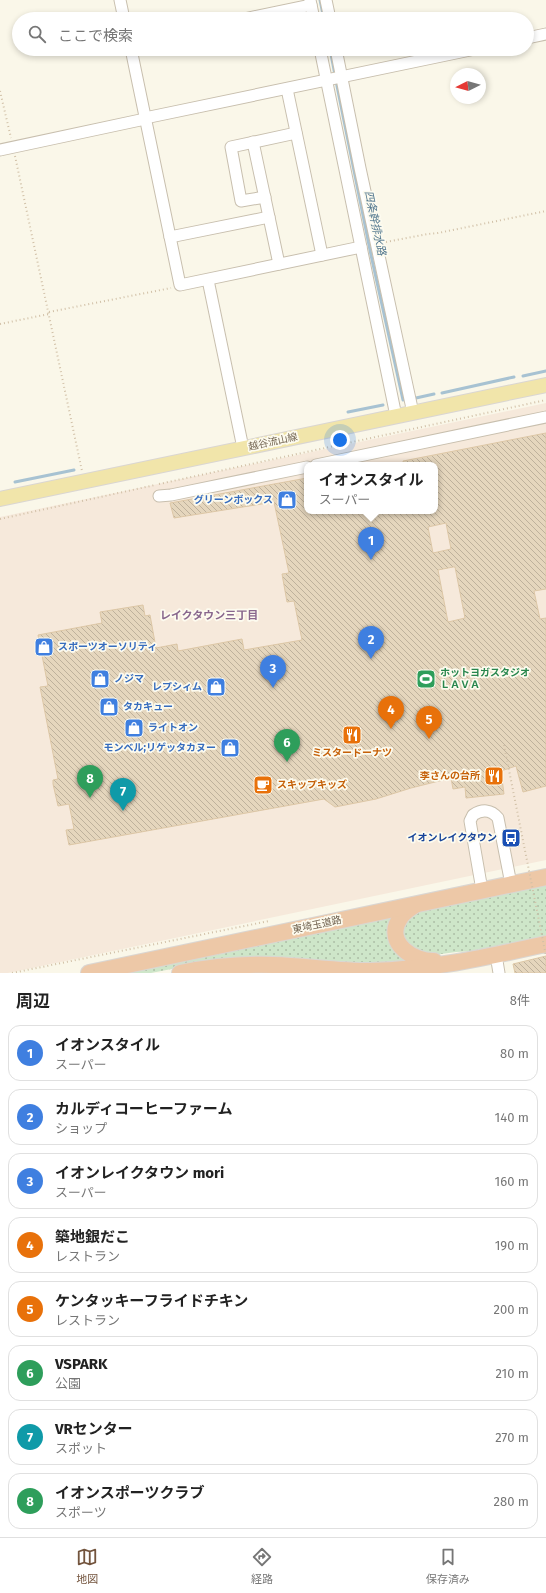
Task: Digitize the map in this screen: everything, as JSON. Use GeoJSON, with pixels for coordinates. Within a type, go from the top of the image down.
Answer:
{"type":"FeatureCollection","features":[{"type":"Feature","properties":{"kind":"highway","name":"東埼玉道路"},"geometry":{"type":"LineString","coordinates":[[88,973],[546,877]]}},
{"type":"Feature","properties":{"kind":"highway"},"geometry":{"type":"LineString","coordinates":[[417,903],[403,914],[398,920],[396,927],[396,939],[403,949],[415,958],[423,960],[490,956]]}},
{"type":"Feature","properties":{"kind":"highway"},"geometry":{"type":"LineString","coordinates":[[180,973],[274,965],[335,970],[397,970],[427,968],[546,944]]}},
{"type":"Feature","properties":{"kind":"main road","name":"越谷流山線"},"geometry":{"type":"LineString","coordinates":[[0,499],[546,385]]}},
{"type":"Feature","properties":{"kind":"street"},"geometry":{"type":"LineString","coordinates":[[120,0],[123,12]]}},
{"type":"Feature","properties":{"kind":"street"},"geometry":{"type":"LineString","coordinates":[[326,0],[329,12]]}},
{"type":"Feature","properties":{"kind":"street"},"geometry":{"type":"LineString","coordinates":[[271,12],[310,2],[312,12]]}},
{"type":"Feature","properties":{"kind":"street"},"geometry":{"type":"LineString","coordinates":[[534,37],[546,34]]}},
{"type":"Feature","properties":{"kind":"street"},"geometry":{"type":"LineString","coordinates":[[132,56],[180,285],[361,247]]}},
{"type":"Feature","properties":{"kind":"street"},"geometry":{"type":"LineString","coordinates":[[324,56],[335,79],[377,244],[413,413]]}},
{"type":"Feature","properties":{"kind":"street"},"geometry":{"type":"LineString","coordinates":[[336,56],[335,79],[361,247],[396,416]]}},
{"type":"Feature","properties":{"kind":"street"},"geometry":{"type":"LineString","coordinates":[[0,150],[442,56]]}},
{"type":"Feature","properties":{"kind":"street"},"geometry":{"type":"LineString","coordinates":[[287,89],[322,255]]}},
{"type":"Feature","properties":{"kind":"street"},"geometry":{"type":"LineString","coordinates":[[265,197],[241,201],[231,147],[296,133]]}},
{"type":"Feature","properties":{"kind":"street"},"geometry":{"type":"LineString","coordinates":[[253,142],[279,264]]}},
{"type":"Feature","properties":{"kind":"street"},"geometry":{"type":"LineString","coordinates":[[170,237],[269,217]]}},
{"type":"Feature","properties":{"kind":"street"},"geometry":{"type":"LineString","coordinates":[[208,280],[243,448]]}},
{"type":"Feature","properties":{"kind":"street"},"geometry":{"type":"LineString","coordinates":[[330,462],[546,417]]}},
{"type":"Feature","properties":{"kind":"street"},"geometry":{"type":"LineString","coordinates":[[159,496],[171,495],[304,468]]}},
{"type":"Feature","properties":{"kind":"street"},"geometry":{"type":"LineString","coordinates":[[482,890],[470,821],[473,815],[485,810],[495,813],[498,818],[510,884]]}},
{"type":"Feature","properties":{"kind":"street"},"geometry":{"type":"LineString","coordinates":[[490,956],[499,973]]}},
{"type":"Feature","properties":{"kind":"path"},"geometry":{"type":"LineString","coordinates":[[0,90],[84,482]]}},
{"type":"Feature","properties":{"kind":"path"},"geometry":{"type":"LineString","coordinates":[[377,244],[546,211]]}},
{"type":"Feature","properties":{"kind":"path"},"geometry":{"type":"LineString","coordinates":[[0,324],[175,288],[180,285]]}},
{"type":"Feature","properties":{"kind":"path"},"geometry":{"type":"LineString","coordinates":[[0,519],[546,400]]}},
{"type":"Feature","properties":{"kind":"path"},"geometry":{"type":"LineString","coordinates":[[504,745],[546,956]]}},
{"type":"Feature","properties":{"kind":"shaded area"},"geometry":{"type":"Polygon","coordinates":[[[546,403],[546,860],[8,973],[0,973],[0,517],[546,403]]]}},
{"type":"Feature","properties":{"kind":"green space"},"geometry":{"type":"Polygon","coordinates":[[[546,885],[546,938],[492,950],[434,955],[415,950],[404,940],[404,928],[406,921],[421,909],[546,885]]]}},
{"type":"Feature","properties":{"kind":"green space"},"geometry":{"type":"Polygon","coordinates":[[[394,914],[412,964],[197,964],[151,973],[108,973],[394,914]]]}},
{"type":"Feature","properties":{"kind":"building"},"geometry":{"type":"Polygon","coordinates":[[[546,433],[546,589],[534,591],[540,619],[546,618],[546,786],[523,792],[516,766],[501,771],[504,794],[466,798],[465,787],[453,789],[451,778],[376,799],[335,807],[324,799],[69,845],[66,830],[74,829],[69,804],[58,806],[53,784],[53,780],[58,779],[40,687],[48,686],[38,635],[102,623],[100,612],[143,605],[145,616],[150,615],[156,648],[177,644],[178,651],[242,639],[244,650],[302,640],[294,601],[287,602],[282,574],[289,573],[274,502],[174,518],[170,503],[304,479],[304,514],[438,514],[438,462],[403,462],[546,433]],[[446,523],[428,527],[433,553],[451,549],[446,523]],[[455,567],[438,570],[448,622],[465,618],[455,567]]]}},
{"type":"Feature","properties":{"kind":"building"},"geometry":{"type":"Polygon","coordinates":[[[546,956],[546,973],[515,973],[513,964],[546,956]]]}},
{"type":"Feature","properties":{"kind":"waterway","name":"四条幹排水路"},"geometry":{"type":"LineString","coordinates":[[320,0],[323,12]]}},
{"type":"Feature","properties":{"kind":"waterway","name":"四条幹排水路"},"geometry":{"type":"LineString","coordinates":[[331,56],[335,75]]}},
{"type":"Feature","properties":{"kind":"waterway","name":"四条幹排水路"},"geometry":{"type":"LineString","coordinates":[[336,81],[371,255],[403,400]]}},
{"type":"Feature","properties":{"kind":"waterway"},"geometry":{"type":"LineString","coordinates":[[523,376],[546,371]]}},
{"type":"Feature","properties":{"kind":"waterway"},"geometry":{"type":"LineString","coordinates":[[442,393],[514,377]]}},
{"type":"Feature","properties":{"kind":"waterway"},"geometry":{"type":"LineString","coordinates":[[416,398],[434,394]]}},
{"type":"Feature","properties":{"kind":"waterway"},"geometry":{"type":"LineString","coordinates":[[348,412],[383,405]]}},
{"type":"Feature","properties":{"kind":"waterway"},"geometry":{"type":"LineString","coordinates":[[15,482],[74,470]]}},
{"type":"Feature","properties":{"kind":"place","name":"グリーンボックス"},"geometry":{"type":"Point","coordinates":[287,500]}},
{"type":"Feature","properties":{"kind":"place","name":"イオンスタイル"},"geometry":{"type":"Point","coordinates":[371,560]}},
{"type":"Feature","properties":{"kind":"place","name":"スポーツオーソリティ"},"geometry":{"type":"Point","coordinates":[44,647]}},
{"type":"Feature","properties":{"kind":"place","name":"カルディコーヒーファーム"},"geometry":{"type":"Point","coordinates":[371,659]}},
{"type":"Feature","properties":{"kind":"place","name":"ノジマ"},"geometry":{"type":"Point","coordinates":[100,679]}},
{"type":"Feature","properties":{"kind":"place","name":"ホットヨガスタジオ ＬＡＶＡ"},"geometry":{"type":"Point","coordinates":[426,679]}},
{"type":"Feature","properties":{"kind":"place","name":"レプシィム"},"geometry":{"type":"Point","coordinates":[216,687]}},
{"type":"Feature","properties":{"kind":"place","name":"イオンレイクタウン mori"},"geometry":{"type":"Point","coordinates":[273,688]}},
{"type":"Feature","properties":{"kind":"place","name":"タカキュー"},"geometry":{"type":"Point","coordinates":[109,707]}},
{"type":"Feature","properties":{"kind":"place","name":"ライトオン"},"geometry":{"type":"Point","coordinates":[134,728]}},
{"type":"Feature","properties":{"kind":"place","name":"築地銀だこ"},"geometry":{"type":"Point","coordinates":[391,729]}},
{"type":"Feature","properties":{"kind":"place","name":"ミスタードーナツ"},"geometry":{"type":"Point","coordinates":[352,735]}},
{"type":"Feature","properties":{"kind":"place","name":"ケンタッキーフライドチキン"},"geometry":{"type":"Point","coordinates":[429,739]}},
{"type":"Feature","properties":{"kind":"place","name":"モンベル;リゲッタカヌー"},"geometry":{"type":"Point","coordinates":[230,748]}},
{"type":"Feature","properties":{"kind":"place","name":"VSPARK"},"geometry":{"type":"Point","coordinates":[287,762]}},
{"type":"Feature","properties":{"kind":"place","name":"李さんの台所"},"geometry":{"type":"Point","coordinates":[494,776]}},
{"type":"Feature","properties":{"kind":"place","name":"スキップキッズ"},"geometry":{"type":"Point","coordinates":[263,785]}},
{"type":"Feature","properties":{"kind":"place","name":"イオンスポーツクラブ"},"geometry":{"type":"Point","coordinates":[90,798]}},
{"type":"Feature","properties":{"kind":"place","name":"VRセンター"},"geometry":{"type":"Point","coordinates":[123,811]}},
{"type":"Feature","properties":{"kind":"place","name":"イオンレイクタウン"},"geometry":{"type":"Point","coordinates":[511,838]}},
{"type":"Feature","properties":{"kind":"district","name":"レイクタウン三丁目"},"geometry":{"type":"Point","coordinates":[209,615]}}]}
